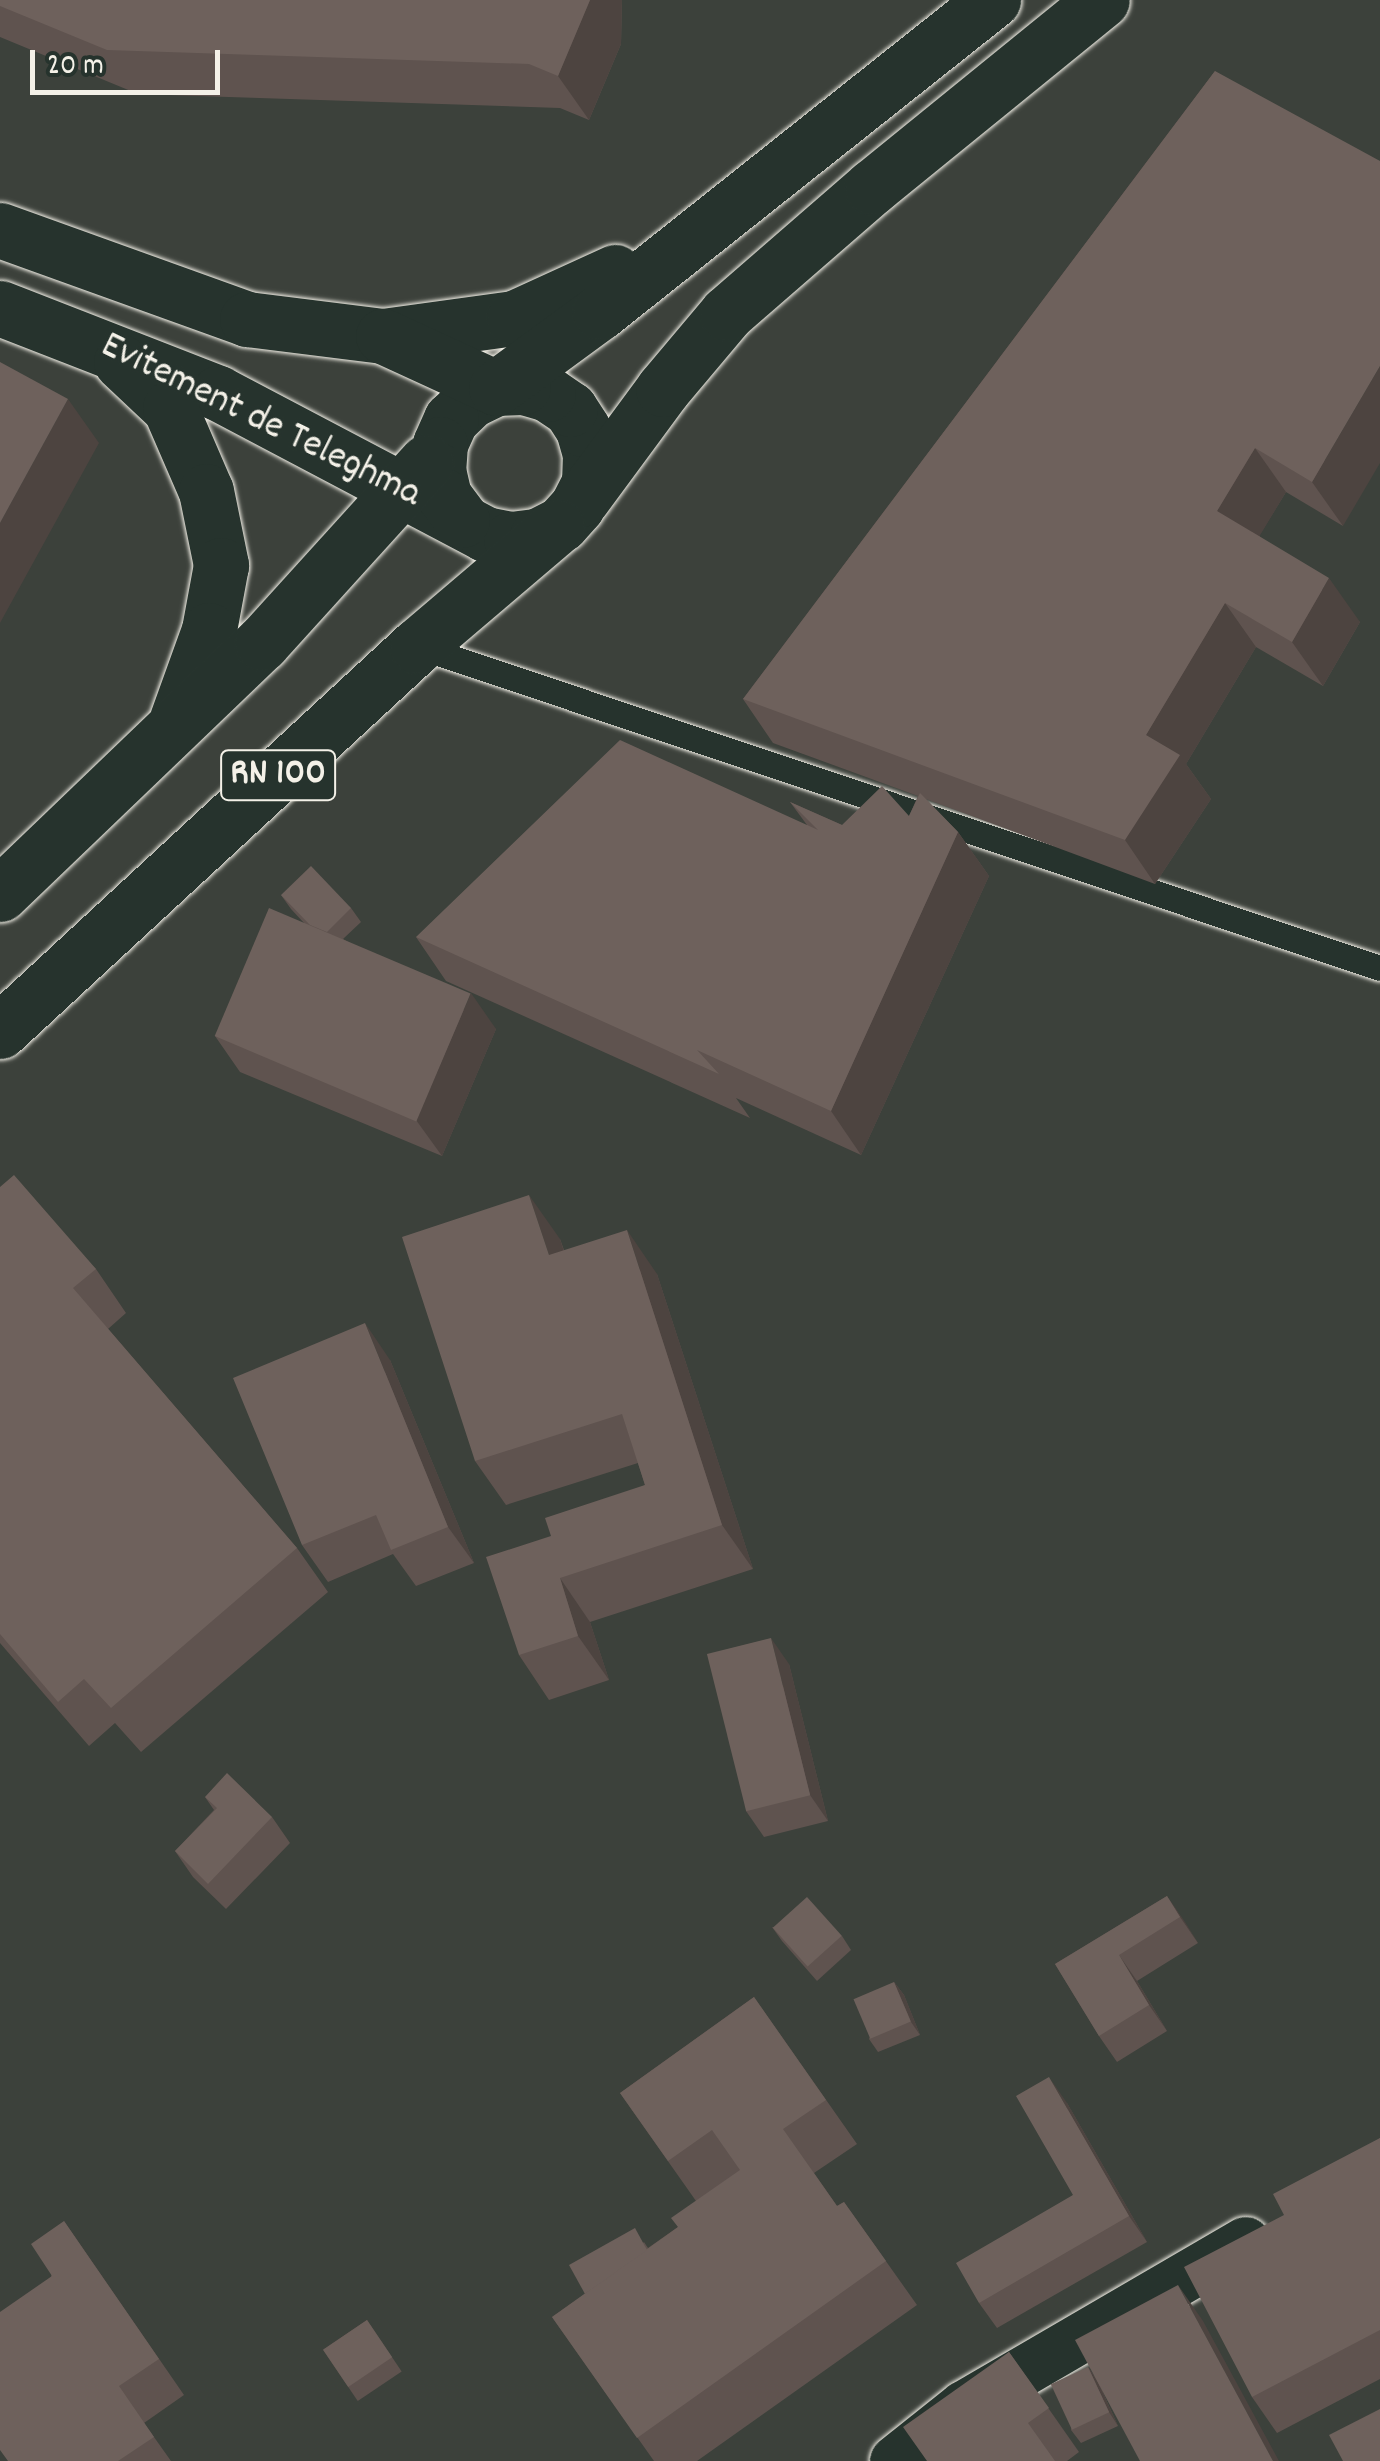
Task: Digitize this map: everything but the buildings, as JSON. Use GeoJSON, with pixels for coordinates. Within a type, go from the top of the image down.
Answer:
{"type":"FeatureCollection","features":[{"type":"Feature","properties":{"kind":"main road"},"geometry":{"type":"LineString","coordinates":[[382,336],[496,388],[522,387],[548,394],[576,419],[590,454],[589,482],[569,514],[537,536],[511,540],[484,534],[462,520],[444,496],[438,470],[440,444],[450,419],[471,400],[496,388],[700,233],[993,0]]}},
{"type":"Feature","properties":{"kind":"main road","name":"RN 100"},"geometry":{"type":"LineString","coordinates":[[0,1031],[417,646],[569,514],[663,389],[727,313],[872,187],[1102,0]]}},
{"type":"Feature","properties":{"kind":"main road","name":"Evitement de Teleghma"},"geometry":{"type":"LineString","coordinates":[[0,230],[247,319],[382,336],[514,318],[700,233]]}},
{"type":"Feature","properties":{"kind":"main road","name":"Evitement de Teleghma"},"geometry":{"type":"LineString","coordinates":[[0,308],[218,393],[462,520]]}},
{"type":"Feature","properties":{"kind":"main road"},"geometry":{"type":"LineString","coordinates":[[105,346],[170,408],[206,491],[221,565],[209,630],[173,730]]}},
{"type":"Feature","properties":{"kind":"main road","name":"RN 100"},"geometry":{"type":"LineString","coordinates":[[0,894],[262,643],[404,490],[440,444]]}},
{"type":"Feature","properties":{"kind":"street"},"geometry":{"type":"LineString","coordinates":[[895,2461],[964,2406],[1280,2222]]}},
{"type":"Feature","properties":{"kind":"lane"},"geometry":{"type":"LineString","coordinates":[[417,646],[1380,968]]}}]}
